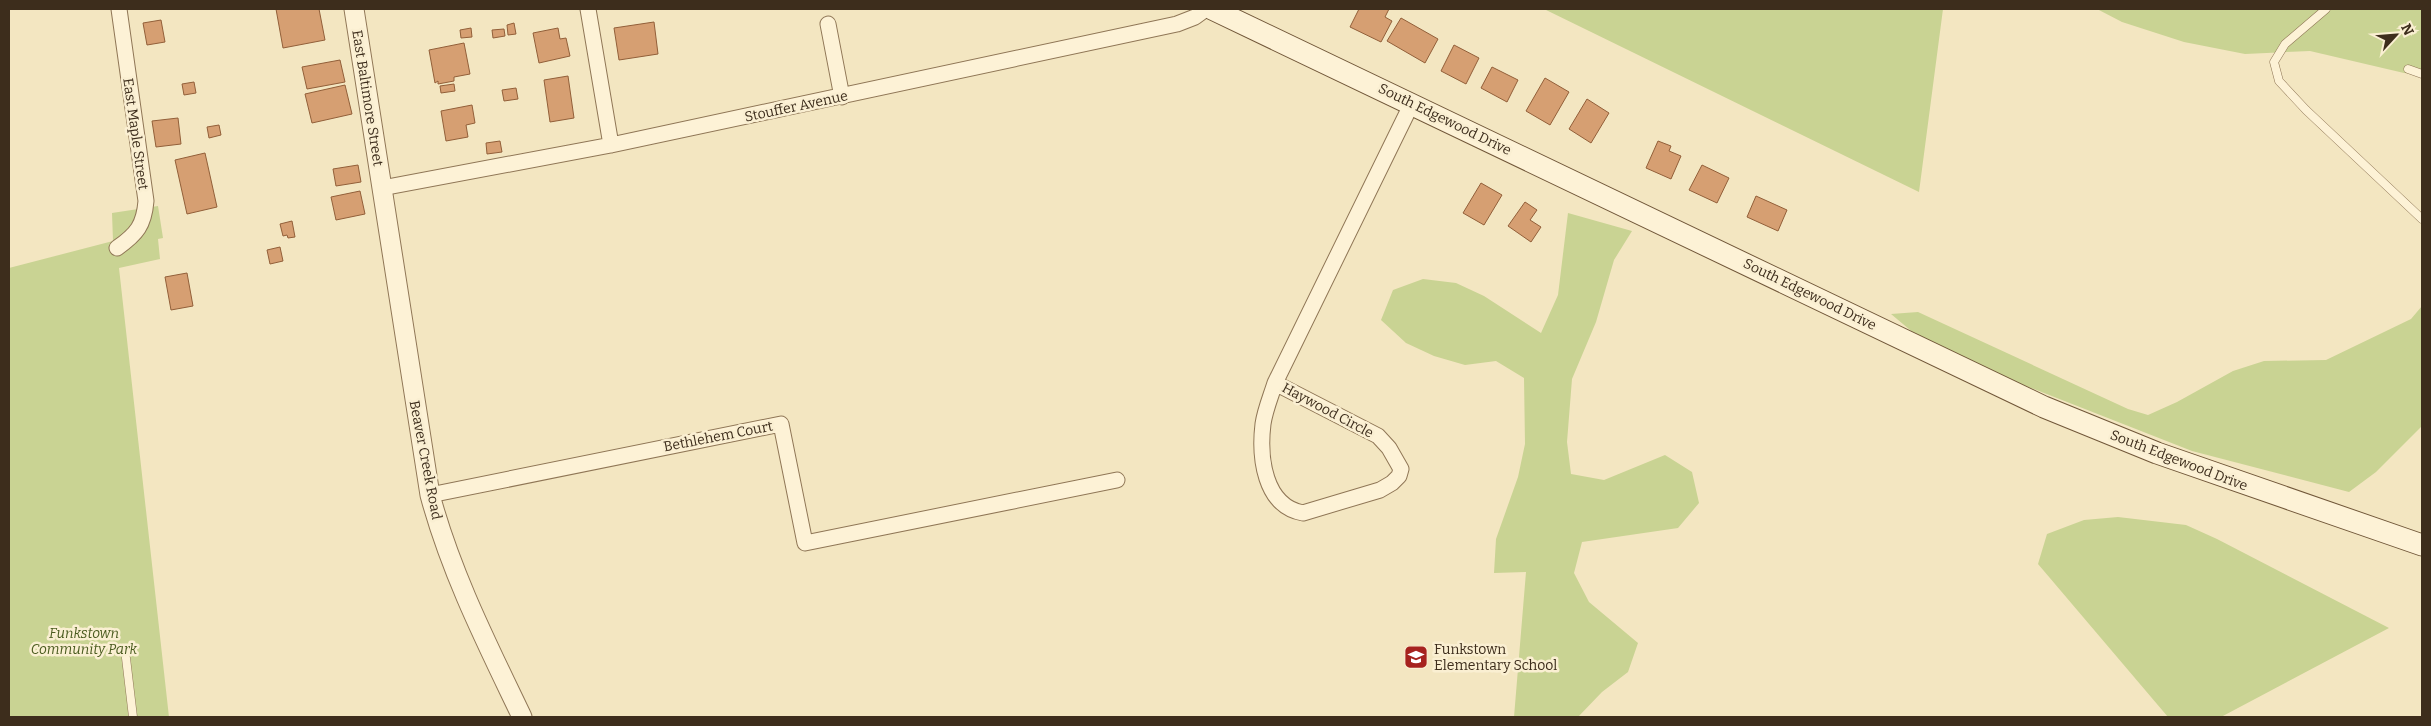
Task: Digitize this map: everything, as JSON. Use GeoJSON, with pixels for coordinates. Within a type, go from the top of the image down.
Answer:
{"type":"FeatureCollection","features":[{"type":"Feature","properties":{"kind":"main road","name":"South Edgewood Drive"},"geometry":{"type":"LineString","coordinates":[[1212,9],[1412,103],[2044,407],[2157,454],[2422,545]]}},
{"type":"Feature","properties":{"kind":"street","name":"East Maple Street"},"geometry":{"type":"LineString","coordinates":[[117,248],[138,230],[144,218],[146,201],[119,9]]}},
{"type":"Feature","properties":{"kind":"street","name":"East Baltimore Street"},"geometry":{"type":"LineString","coordinates":[[354,9],[382,188]]}},
{"type":"Feature","properties":{"kind":"street"},"geometry":{"type":"LineString","coordinates":[[588,9],[611,145]]}},
{"type":"Feature","properties":{"kind":"street","name":"Stouffer Avenue"},"geometry":{"type":"LineString","coordinates":[[382,188],[611,145],[842,97],[1177,24],[1195,17],[1206,9]]}},
{"type":"Feature","properties":{"kind":"street"},"geometry":{"type":"LineString","coordinates":[[828,24],[842,97]]}},
{"type":"Feature","properties":{"kind":"street","name":"Haywood Circle"},"geometry":{"type":"LineString","coordinates":[[1275,383],[1378,436],[1397,459],[1401,469],[1399,476],[1380,490],[1303,513],[1291,511],[1282,505],[1274,495],[1267,478],[1263,454],[1263,423],[1275,383],[1412,103]]}},
{"type":"Feature","properties":{"kind":"street","name":"Beaver Creek Road"},"geometry":{"type":"LineString","coordinates":[[382,188],[430,495],[441,538],[457,579],[522,717]]}},
{"type":"Feature","properties":{"kind":"street","name":"Bethlehem Court"},"geometry":{"type":"LineString","coordinates":[[430,495],[781,424],[805,543],[1117,480]]}},
{"type":"Feature","properties":{"kind":"lane"},"geometry":{"type":"LineString","coordinates":[[2326,9],[2285,44],[2274,62],[2279,81],[2306,110],[2422,218]]}},
{"type":"Feature","properties":{"kind":"lane"},"geometry":{"type":"LineString","coordinates":[[2408,69],[2422,74]]}},
{"type":"Feature","properties":{"kind":"lane"},"geometry":{"type":"LineString","coordinates":[[126,658],[133,717]]}},
{"type":"Feature","properties":{"kind":"green space"},"geometry":{"type":"Polygon","coordinates":[[[1544,9],[1943,9],[1919,192],[1544,9]]]}},
{"type":"Feature","properties":{"kind":"green space"},"geometry":{"type":"Polygon","coordinates":[[[2097,9],[2422,9],[2422,74],[2404,73],[2310,51],[2245,54],[2184,42],[2122,22],[2097,9]]]}},
{"type":"Feature","properties":{"kind":"green space","name":"Funkstown Community Park"},"geometry":{"type":"Polygon","coordinates":[[[158,206],[163,238],[158,239],[160,259],[119,268],[169,717],[9,717],[9,268],[113,241],[112,213],[158,206]]]}},
{"type":"Feature","properties":{"kind":"green space"},"geometry":{"type":"Polygon","coordinates":[[[1568,213],[1632,231],[1614,260],[1596,322],[1572,379],[1567,442],[1571,474],[1604,480],[1665,455],[1692,472],[1699,503],[1678,528],[1582,542],[1574,573],[1589,602],[1638,643],[1628,672],[1602,692],[1578,717],[1514,717],[1526,572],[1494,573],[1496,539],[1518,477],[1525,444],[1524,378],[1496,361],[1465,365],[1434,356],[1406,343],[1381,320],[1393,290],[1423,279],[1456,283],[1484,296],[1541,333],[1558,295],[1568,213]]]}},
{"type":"Feature","properties":{"kind":"green space"},"geometry":{"type":"Polygon","coordinates":[[[2422,306],[2422,426],[2376,472],[2349,492],[2192,451],[1934,350],[1891,314],[1918,312],[2128,409],[2148,415],[2177,402],[2233,371],[2264,361],[2326,360],[2411,319],[2422,306]]]}},
{"type":"Feature","properties":{"kind":"green space"},"geometry":{"type":"Polygon","coordinates":[[[2118,517],[2186,525],[2217,539],[2389,628],[2221,717],[2168,717],[2038,564],[2047,534],[2084,520],[2118,517]]]}},
{"type":"Feature","properties":{"kind":"building"},"geometry":{"type":"Polygon","coordinates":[[[276,9],[319,9],[325,40],[283,48],[276,9]]]}},
{"type":"Feature","properties":{"kind":"building"},"geometry":{"type":"Polygon","coordinates":[[[1359,9],[1389,9],[1385,17],[1392,21],[1381,42],[1350,27],[1359,9]]]}},
{"type":"Feature","properties":{"kind":"building"},"geometry":{"type":"Polygon","coordinates":[[[1401,18],[1438,39],[1425,63],[1387,41],[1401,18]]]}},
{"type":"Feature","properties":{"kind":"building"},"geometry":{"type":"Polygon","coordinates":[[[161,20],[165,42],[147,45],[143,23],[161,20]]]}},
{"type":"Feature","properties":{"kind":"building"},"geometry":{"type":"Polygon","coordinates":[[[654,22],[658,54],[619,60],[614,28],[654,22]]]}},
{"type":"Feature","properties":{"kind":"building"},"geometry":{"type":"Polygon","coordinates":[[[514,23],[516,34],[508,35],[507,25],[514,23]]]}},
{"type":"Feature","properties":{"kind":"building"},"geometry":{"type":"Polygon","coordinates":[[[471,28],[472,37],[461,38],[460,30],[471,28]]]}},
{"type":"Feature","properties":{"kind":"building"},"geometry":{"type":"Polygon","coordinates":[[[558,28],[560,39],[566,38],[570,56],[539,63],[533,33],[558,28]]]}},
{"type":"Feature","properties":{"kind":"building"},"geometry":{"type":"Polygon","coordinates":[[[504,29],[505,36],[493,38],[492,30],[504,29]]]}},
{"type":"Feature","properties":{"kind":"building"},"geometry":{"type":"Polygon","coordinates":[[[464,43],[470,74],[454,77],[454,81],[438,84],[438,81],[435,83],[429,50],[464,43]]]}},
{"type":"Feature","properties":{"kind":"building"},"geometry":{"type":"Polygon","coordinates":[[[1454,45],[1479,58],[1466,84],[1441,71],[1454,45]]]}},
{"type":"Feature","properties":{"kind":"building"},"geometry":{"type":"Polygon","coordinates":[[[340,60],[345,82],[307,89],[302,67],[340,60]]]}},
{"type":"Feature","properties":{"kind":"building"},"geometry":{"type":"Polygon","coordinates":[[[1492,67],[1518,80],[1507,102],[1481,88],[1492,67]]]}},
{"type":"Feature","properties":{"kind":"building"},"geometry":{"type":"Polygon","coordinates":[[[568,76],[574,118],[550,122],[544,80],[568,76]]]}},
{"type":"Feature","properties":{"kind":"building"},"geometry":{"type":"Polygon","coordinates":[[[1545,78],[1569,92],[1550,125],[1526,111],[1545,78]]]}},
{"type":"Feature","properties":{"kind":"building"},"geometry":{"type":"Polygon","coordinates":[[[194,82],[196,93],[184,95],[182,84],[194,82]]]}},
{"type":"Feature","properties":{"kind":"building"},"geometry":{"type":"Polygon","coordinates":[[[454,84],[455,91],[441,93],[440,86],[454,84]]]}},
{"type":"Feature","properties":{"kind":"building"},"geometry":{"type":"Polygon","coordinates":[[[345,85],[352,114],[312,123],[305,94],[345,85]]]}},
{"type":"Feature","properties":{"kind":"building"},"geometry":{"type":"Polygon","coordinates":[[[516,88],[518,99],[504,101],[502,90],[516,88]]]}},
{"type":"Feature","properties":{"kind":"building"},"geometry":{"type":"Polygon","coordinates":[[[1587,99],[1609,113],[1591,143],[1569,129],[1587,99]]]}},
{"type":"Feature","properties":{"kind":"building"},"geometry":{"type":"Polygon","coordinates":[[[472,105],[475,123],[466,125],[468,137],[446,141],[441,111],[472,105]]]}},
{"type":"Feature","properties":{"kind":"building"},"geometry":{"type":"Polygon","coordinates":[[[178,118],[181,144],[156,147],[152,121],[178,118]]]}},
{"type":"Feature","properties":{"kind":"building"},"geometry":{"type":"Polygon","coordinates":[[[219,125],[221,135],[209,138],[207,127],[219,125]]]}},
{"type":"Feature","properties":{"kind":"building"},"geometry":{"type":"Polygon","coordinates":[[[500,141],[502,152],[487,154],[486,143],[500,141]]]}},
{"type":"Feature","properties":{"kind":"building"},"geometry":{"type":"Polygon","coordinates":[[[1658,141],[1671,146],[1669,151],[1681,156],[1671,179],[1646,168],[1658,141]]]}},
{"type":"Feature","properties":{"kind":"building"},"geometry":{"type":"Polygon","coordinates":[[[205,153],[217,207],[187,214],[175,160],[205,153]]]}},
{"type":"Feature","properties":{"kind":"building"},"geometry":{"type":"Polygon","coordinates":[[[358,165],[361,182],[336,186],[333,169],[358,165]]]}},
{"type":"Feature","properties":{"kind":"building"},"geometry":{"type":"Polygon","coordinates":[[[1702,165],[1729,178],[1717,203],[1689,190],[1702,165]]]}},
{"type":"Feature","properties":{"kind":"building"},"geometry":{"type":"Polygon","coordinates":[[[1481,183],[1502,195],[1484,225],[1463,213],[1481,183]]]}},
{"type":"Feature","properties":{"kind":"building"},"geometry":{"type":"Polygon","coordinates":[[[360,191],[365,214],[336,220],[331,197],[360,191]]]}},
{"type":"Feature","properties":{"kind":"building"},"geometry":{"type":"Polygon","coordinates":[[[1756,196],[1787,210],[1778,231],[1747,217],[1756,196]]]}},
{"type":"Feature","properties":{"kind":"building"},"geometry":{"type":"Polygon","coordinates":[[[1525,202],[1537,210],[1530,220],[1541,227],[1531,242],[1508,226],[1525,202]]]}},
{"type":"Feature","properties":{"kind":"building"},"geometry":{"type":"Polygon","coordinates":[[[292,221],[295,237],[288,238],[287,235],[283,236],[280,224],[292,221]]]}},
{"type":"Feature","properties":{"kind":"building"},"geometry":{"type":"Polygon","coordinates":[[[280,247],[283,261],[270,264],[267,250],[280,247]]]}},
{"type":"Feature","properties":{"kind":"building"},"geometry":{"type":"Polygon","coordinates":[[[187,273],[193,306],[171,310],[165,277],[187,273]]]}},
{"type":"Feature","properties":{"kind":"place","name":"Funkstown Elementary School"},"geometry":{"type":"Point","coordinates":[1416,657]}}]}
